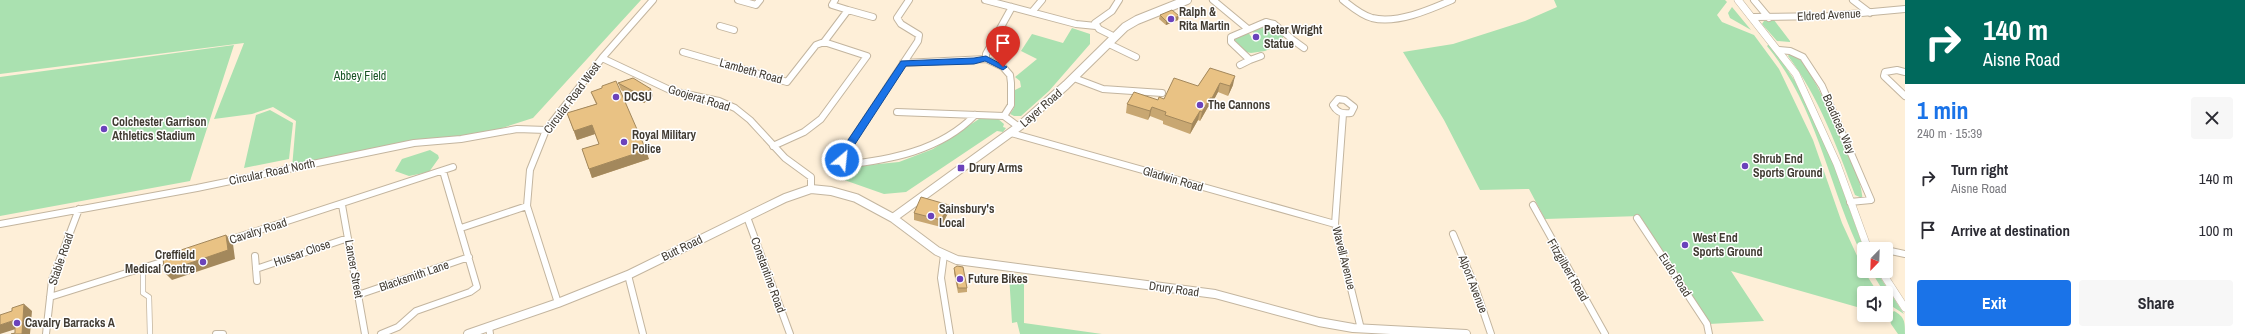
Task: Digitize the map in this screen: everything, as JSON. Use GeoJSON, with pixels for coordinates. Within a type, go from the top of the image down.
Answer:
{"type":"FeatureCollection","features":[{"type":"Feature","properties":{"kind":"main road","name":"Layer Road"},"geometry":{"type":"LineString","coordinates":[[893,218],[915,199],[1019,127],[1074,78],[1131,23],[1187,0]]}},
{"type":"Feature","properties":{"kind":"main road","name":"Butt Road"},"geometry":{"type":"LineString","coordinates":[[468,334],[490,331],[558,302],[628,275],[785,198],[811,189],[831,191],[856,198],[893,218]]}},
{"type":"Feature","properties":{"kind":"main road","name":"Drury Road"},"geometry":{"type":"LineString","coordinates":[[893,218],[944,255],[971,263],[1215,294],[1319,322],[1356,330],[1466,334]]}},
{"type":"Feature","properties":{"kind":"street","name":"Circular Road West"},"geometry":{"type":"LineString","coordinates":[[558,302],[534,233],[527,206],[530,170],[546,130],[602,58],[653,0]]}},
{"type":"Feature","properties":{"kind":"street"},"geometry":{"type":"LineString","coordinates":[[738,0],[756,5],[760,0]]}},
{"type":"Feature","properties":{"kind":"street"},"geometry":{"type":"LineString","coordinates":[[835,0],[832,5],[873,17]]}},
{"type":"Feature","properties":{"kind":"street"},"geometry":{"type":"LineString","coordinates":[[909,0],[897,18],[901,24],[919,35],[918,41],[843,154],[842,165],[893,160],[910,155],[933,145],[954,132],[975,115]]}},
{"type":"Feature","properties":{"kind":"street"},"geometry":{"type":"LineString","coordinates":[[985,0],[1076,24],[1096,26],[1115,37]]}},
{"type":"Feature","properties":{"kind":"street"},"geometry":{"type":"LineString","coordinates":[[1032,12],[1042,0]]}},
{"type":"Feature","properties":{"kind":"street"},"geometry":{"type":"LineString","coordinates":[[1096,26],[1095,23],[1097,20],[1112,10],[1119,0]]}},
{"type":"Feature","properties":{"kind":"street"},"geometry":{"type":"LineString","coordinates":[[1213,0],[1248,29]]}},
{"type":"Feature","properties":{"kind":"street"},"geometry":{"type":"LineString","coordinates":[[1343,0],[1364,15],[1378,19],[1425,11],[1452,0]]}},
{"type":"Feature","properties":{"kind":"street","name":"Boadicea Way"},"geometry":{"type":"LineString","coordinates":[[1738,0],[1779,50],[1796,74],[1810,100],[1837,164],[1866,242]]}},
{"type":"Feature","properties":{"kind":"street"},"geometry":{"type":"LineString","coordinates":[[1754,0],[1769,18]]}},
{"type":"Feature","properties":{"kind":"street"},"geometry":{"type":"LineString","coordinates":[[1853,0],[1870,13]]}},
{"type":"Feature","properties":{"kind":"street"},"geometry":{"type":"LineString","coordinates":[[986,58],[986,54],[1012,7]]}},
{"type":"Feature","properties":{"kind":"street"},"geometry":{"type":"LineString","coordinates":[[773,146],[804,132],[822,120],[866,56],[862,53],[824,42],[848,10]]}},
{"type":"Feature","properties":{"kind":"street","name":"Eldred Avenue"},"geometry":{"type":"LineString","coordinates":[[1752,17],[1769,18],[1905,10]]}},
{"type":"Feature","properties":{"kind":"street"},"geometry":{"type":"LineString","coordinates":[[1250,60],[1231,42],[1231,36],[1266,22],[1274,24],[1304,48]]}},
{"type":"Feature","properties":{"kind":"street"},"geometry":{"type":"LineString","coordinates":[[720,26],[734,30]]}},
{"type":"Feature","properties":{"kind":"street"},"geometry":{"type":"LineString","coordinates":[[1283,45],[1293,40]]}},
{"type":"Feature","properties":{"kind":"street","name":"Lambeth Road"},"geometry":{"type":"LineString","coordinates":[[683,52],[787,82],[816,45],[824,42]]}},
{"type":"Feature","properties":{"kind":"street"},"geometry":{"type":"LineString","coordinates":[[1109,44],[1136,58]]}},
{"type":"Feature","properties":{"kind":"street","name":"Boadicea Way"},"geometry":{"type":"LineString","coordinates":[[1779,50],[1790,51],[1803,56],[1822,86],[1839,122],[1871,200],[1850,202]]}},
{"type":"Feature","properties":{"kind":"street"},"geometry":{"type":"LineString","coordinates":[[1240,65],[1260,56]]}},
{"type":"Feature","properties":{"kind":"street","name":"Goojerat Road"},"geometry":{"type":"LineString","coordinates":[[602,58],[641,74],[666,88],[727,104],[749,119],[783,157],[804,168],[811,176],[811,189]]}},
{"type":"Feature","properties":{"kind":"street"},"geometry":{"type":"LineString","coordinates":[[904,63],[974,61],[986,58],[1003,67],[1010,75],[1011,105],[1004,116]]}},
{"type":"Feature","properties":{"kind":"street"},"geometry":{"type":"LineString","coordinates":[[1905,72],[1897,70],[1885,72],[1884,76],[1905,96]]}},
{"type":"Feature","properties":{"kind":"street"},"geometry":{"type":"LineString","coordinates":[[1074,78],[1103,88],[1162,93]]}},
{"type":"Feature","properties":{"kind":"street"},"geometry":{"type":"LineString","coordinates":[[897,112],[965,113],[993,117],[1004,116],[1019,127]]}},
{"type":"Feature","properties":{"kind":"street","name":"Wavell Avenue"},"geometry":{"type":"LineString","coordinates":[[1343,114],[1335,224],[1356,330]]}},
{"type":"Feature","properties":{"kind":"street","name":"Circular Road North"},"geometry":{"type":"LineString","coordinates":[[0,224],[197,188],[414,143],[460,139],[517,129],[546,130]]}},
{"type":"Feature","properties":{"kind":"street","name":"Gladwin Road"},"geometry":{"type":"LineString","coordinates":[[1011,133],[1335,224]]}},
{"type":"Feature","properties":{"kind":"street","name":"Cavalry Road"},"geometry":{"type":"LineString","coordinates":[[215,245],[342,205],[453,167]]}},
{"type":"Feature","properties":{"kind":"street"},"geometry":{"type":"LineString","coordinates":[[381,334],[398,327],[416,311],[470,292],[477,286],[443,171]]}},
{"type":"Feature","properties":{"kind":"street","name":"Lancer Street"},"geometry":{"type":"LineString","coordinates":[[342,205],[365,334]]}},
{"type":"Feature","properties":{"kind":"street","name":"Fitzgilbert Road"},"geometry":{"type":"LineString","coordinates":[[1533,205],[1605,334]]}},
{"type":"Feature","properties":{"kind":"street"},"geometry":{"type":"LineString","coordinates":[[461,228],[527,206]]}},
{"type":"Feature","properties":{"kind":"street","name":"Stable Road"},"geometry":{"type":"LineString","coordinates":[[46,334],[52,280],[79,209]]}},
{"type":"Feature","properties":{"kind":"street","name":"Constantine Road"},"geometry":{"type":"LineString","coordinates":[[747,217],[790,334]]}},
{"type":"Feature","properties":{"kind":"street","name":"Eudo Road"},"geometry":{"type":"LineString","coordinates":[[1637,218],[1707,324],[1709,334]]}},
{"type":"Feature","properties":{"kind":"street","name":"Alport Avenue"},"geometry":{"type":"LineString","coordinates":[[1453,234],[1474,284],[1491,334]]}},
{"type":"Feature","properties":{"kind":"street","name":"Hussar Close"},"geometry":{"type":"LineString","coordinates":[[256,269],[348,238]]}},
{"type":"Feature","properties":{"kind":"street"},"geometry":{"type":"LineString","coordinates":[[1893,251],[1905,254]]}},
{"type":"Feature","properties":{"kind":"street"},"geometry":{"type":"LineString","coordinates":[[944,255],[941,278],[950,334]]}},
{"type":"Feature","properties":{"kind":"street"},"geometry":{"type":"LineString","coordinates":[[50,297],[179,256]]}},
{"type":"Feature","properties":{"kind":"street","name":"Hussar Close"},"geometry":{"type":"LineString","coordinates":[[255,256],[257,281]]}},
{"type":"Feature","properties":{"kind":"street","name":"Blacksmith Lane"},"geometry":{"type":"LineString","coordinates":[[358,295],[469,257]]}},
{"type":"Feature","properties":{"kind":"street"},"geometry":{"type":"LineString","coordinates":[[143,268],[143,293],[149,297],[150,334]]}},
{"type":"Feature","properties":{"kind":"street"},"geometry":{"type":"LineString","coordinates":[[628,275],[643,334]]}},
{"type":"Feature","properties":{"kind":"street"},"geometry":{"type":"LineString","coordinates":[[1886,278],[1905,308]]}},
{"type":"Feature","properties":{"kind":"street"},"geometry":{"type":"LineString","coordinates":[[216,334],[223,334]]}},
{"type":"Feature","properties":{"kind":"green space","name":"Abbey Field"},"geometry":{"type":"Polygon","coordinates":[[[0,0],[641,0],[533,118],[474,137],[407,145],[292,168],[296,121],[273,107],[252,114],[214,119],[244,43],[0,74],[0,0]]]}},
{"type":"Feature","properties":{"kind":"green space","name":"Shrub End Sports Ground"},"geometry":{"type":"Polygon","coordinates":[[[1554,0],[1725,0],[1727,2],[1717,15],[1722,22],[1754,35],[1779,69],[1813,140],[1842,223],[1857,256],[1857,278],[1868,278],[1874,286],[1857,286],[1857,307],[1731,271],[1764,321],[1709,324],[1640,216],[1545,219],[1529,189],[1480,190],[1444,120],[1403,52],[1453,44],[1525,21],[1557,7],[1554,0]]]}},
{"type":"Feature","properties":{"kind":"green space"},"geometry":{"type":"Polygon","coordinates":[[[1732,7],[1751,30],[1730,18],[1728,13],[1732,7]]]}},
{"type":"Feature","properties":{"kind":"green space"},"geometry":{"type":"Polygon","coordinates":[[[1774,20],[1790,42],[1777,41],[1762,24],[1764,21],[1774,20]]]}},
{"type":"Feature","properties":{"kind":"green space"},"geometry":{"type":"Polygon","coordinates":[[[1266,27],[1275,28],[1283,36],[1283,38],[1278,40],[1282,44],[1265,51],[1251,53],[1246,52],[1234,42],[1234,39],[1237,36],[1240,37],[1248,32],[1252,38],[1259,39],[1259,35],[1250,31],[1266,27]]]}},
{"type":"Feature","properties":{"kind":"green space"},"geometry":{"type":"Polygon","coordinates":[[[1072,28],[1090,34],[1090,44],[1049,91],[1021,116],[1014,116],[1010,114],[1014,108],[1015,90],[1021,87],[1020,81],[1015,77],[1037,59],[1021,51],[1032,34],[1063,43],[1072,28]]]}},
{"type":"Feature","properties":{"kind":"green space","name":"Colchester Garrison Athletics Stadium"},"geometry":{"type":"Polygon","coordinates":[[[234,45],[190,181],[0,216],[0,77],[234,45]]]}},
{"type":"Feature","properties":{"kind":"green space"},"geometry":{"type":"Polygon","coordinates":[[[1771,45],[1795,81],[1830,155],[1861,242],[1857,242],[1857,243],[1852,232],[1822,150],[1799,96],[1785,70],[1767,46],[1771,45]]]}},
{"type":"Feature","properties":{"kind":"green space"},"geometry":{"type":"Polygon","coordinates":[[[1790,53],[1798,57],[1805,66],[1826,103],[1856,171],[1862,198],[1855,195],[1818,105],[1809,88],[1788,56],[1790,53]]]}},
{"type":"Feature","properties":{"kind":"green space"},"geometry":{"type":"Polygon","coordinates":[[[270,110],[293,123],[289,159],[244,168],[256,115],[270,110]]]}},
{"type":"Feature","properties":{"kind":"green space"},"geometry":{"type":"Polygon","coordinates":[[[997,118],[1004,124],[1003,127],[1006,128],[1003,132],[997,131],[906,192],[884,194],[830,175],[848,167],[899,162],[933,149],[979,119],[997,118]]]}},
{"type":"Feature","properties":{"kind":"green space"},"geometry":{"type":"Polygon","coordinates":[[[430,150],[438,155],[439,158],[429,172],[409,176],[395,171],[402,159],[430,150]]]}},
{"type":"Feature","properties":{"kind":"green space"},"geometry":{"type":"Polygon","coordinates":[[[1009,274],[1024,275],[1024,323],[1102,334],[1020,334],[1017,322],[1012,323],[1009,274]]]}},
{"type":"Feature","properties":{"kind":"green space"},"geometry":{"type":"Polygon","coordinates":[[[1875,278],[1881,278],[1886,286],[1880,286],[1875,278]]]}},
{"type":"Feature","properties":{"kind":"green space"},"geometry":{"type":"Polygon","coordinates":[[[1893,297],[1904,314],[1893,307],[1893,297]]]}},
{"type":"Feature","properties":{"kind":"green space"},"geometry":{"type":"Polygon","coordinates":[[[1894,311],[1900,315],[1904,320],[1905,334],[1898,334],[1891,324],[1890,322],[1893,322],[1894,311]]]}},
{"type":"Feature","properties":{"kind":"building"},"geometry":{"type":"Polygon","coordinates":[[[1172,10],[1179,16],[1166,21],[1160,15],[1172,10]]]}},
{"type":"Feature","properties":{"kind":"building"},"geometry":{"type":"Polygon","coordinates":[[[1210,68],[1235,76],[1230,86],[1220,83],[1212,98],[1210,98],[1202,112],[1200,111],[1192,124],[1165,115],[1166,112],[1152,107],[1150,111],[1127,104],[1134,92],[1158,100],[1159,97],[1164,99],[1174,78],[1198,86],[1210,68]]]}},
{"type":"Feature","properties":{"kind":"building"},"geometry":{"type":"Polygon","coordinates":[[[633,78],[651,89],[642,96],[618,83],[633,78]]]}},
{"type":"Feature","properties":{"kind":"building"},"geometry":{"type":"Polygon","coordinates":[[[616,81],[646,150],[589,169],[582,149],[599,144],[592,125],[574,131],[567,113],[597,104],[591,92],[616,81]]]}},
{"type":"Feature","properties":{"kind":"building"},"geometry":{"type":"Polygon","coordinates":[[[921,197],[949,205],[941,220],[914,213],[921,197]]]}},
{"type":"Feature","properties":{"kind":"building"},"geometry":{"type":"Polygon","coordinates":[[[226,235],[228,250],[164,272],[163,256],[226,235]]]}},
{"type":"Feature","properties":{"kind":"building","name":"Future Bikes"},"geometry":{"type":"Polygon","coordinates":[[[957,266],[963,267],[967,288],[958,288],[954,268],[957,266]]]}},
{"type":"Feature","properties":{"kind":"building"},"geometry":{"type":"Polygon","coordinates":[[[24,304],[22,334],[11,334],[15,333],[15,320],[0,325],[0,315],[12,311],[12,308],[24,304]]]}},
{"type":"Feature","properties":{"kind":"place","name":"Ralph & Rita Martin"},"geometry":{"type":"Point","coordinates":[1171,19]}},
{"type":"Feature","properties":{"kind":"place","name":"Peter Wright Statue"},"geometry":{"type":"Point","coordinates":[1256,37]}},
{"type":"Feature","properties":{"kind":"place","name":"DCSU"},"geometry":{"type":"Point","coordinates":[616,97]}},
{"type":"Feature","properties":{"kind":"place","name":"The Cannons"},"geometry":{"type":"Point","coordinates":[1200,105]}},
{"type":"Feature","properties":{"kind":"place","name":"Colchester Garrison Athletics Stadium"},"geometry":{"type":"Point","coordinates":[104,129]}},
{"type":"Feature","properties":{"kind":"place","name":"Royal Military Police"},"geometry":{"type":"Point","coordinates":[624,142]}},
{"type":"Feature","properties":{"kind":"place","name":"Shrub End Sports Ground"},"geometry":{"type":"Point","coordinates":[1745,166]}},
{"type":"Feature","properties":{"kind":"place","name":"Drury Arms"},"geometry":{"type":"Point","coordinates":[961,168]}},
{"type":"Feature","properties":{"kind":"place","name":"Sainsbury's Local"},"geometry":{"type":"Point","coordinates":[931,216]}},
{"type":"Feature","properties":{"kind":"place","name":"West End Sports Ground"},"geometry":{"type":"Point","coordinates":[1685,245]}},
{"type":"Feature","properties":{"kind":"place","name":"Creffield Medical Centre"},"geometry":{"type":"Point","coordinates":[203,262]}},
{"type":"Feature","properties":{"kind":"place","name":"Future Bikes"},"geometry":{"type":"Point","coordinates":[960,279]}},
{"type":"Feature","properties":{"kind":"place","name":"Cavalry Barracks A"},"geometry":{"type":"Point","coordinates":[17,323]}},
{"type":"Feature","properties":{"kind":"route"},"geometry":{"type":"LineString","coordinates":[[842,160],[843,154],[904,63],[974,61],[986,58],[990,62],[1003,67]]}}]}
